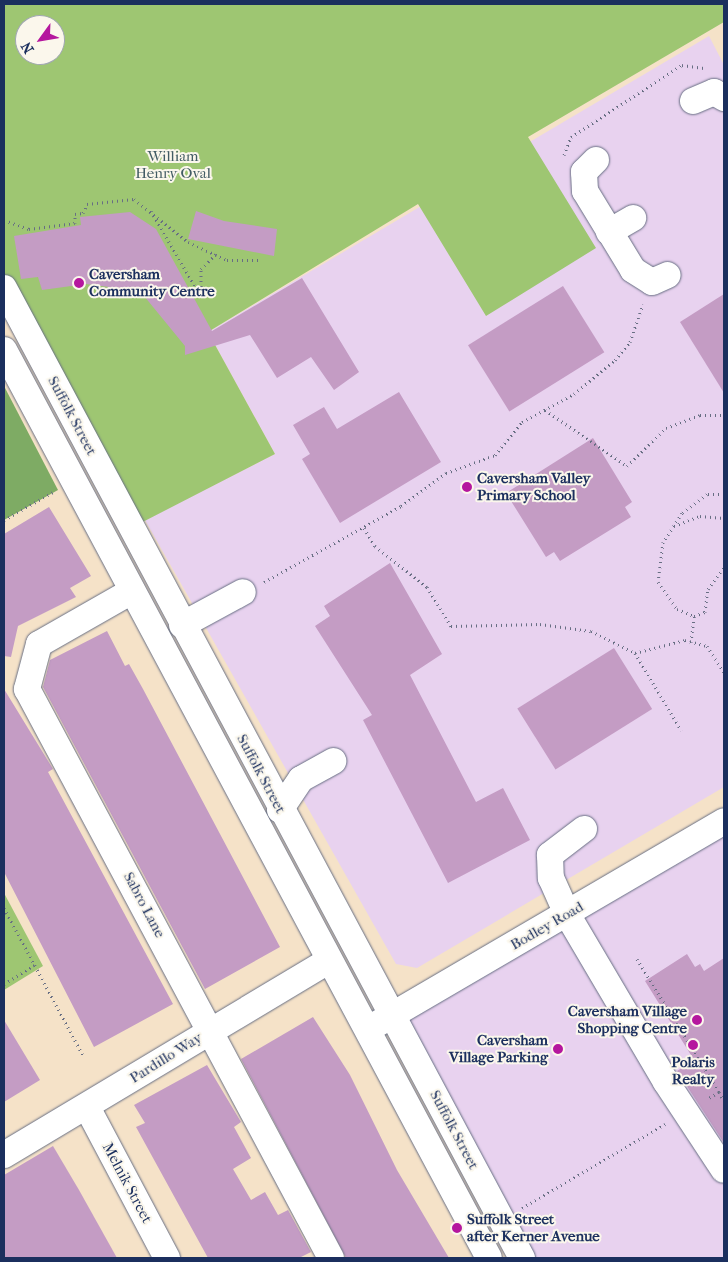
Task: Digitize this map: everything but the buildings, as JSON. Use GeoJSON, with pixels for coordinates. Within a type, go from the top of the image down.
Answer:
{"type":"FeatureCollection","features":[{"type":"Feature","properties":{"kind":"street"},"geometry":{"type":"LineString","coordinates":[[694,101],[714,92],[724,98]]}},
{"type":"Feature","properties":{"kind":"street"},"geometry":{"type":"LineString","coordinates":[[596,160],[584,172],[582,181],[609,232],[633,270],[658,278]]}},
{"type":"Feature","properties":{"kind":"street"},"geometry":{"type":"LineString","coordinates":[[609,232],[633,218]]}},
{"type":"Feature","properties":{"kind":"street","name":"Suffolk Street"},"geometry":{"type":"LineString","coordinates":[[4,288],[280,810],[522,1258]]}},
{"type":"Feature","properties":{"kind":"street","name":"Suffolk Street"},"geometry":{"type":"LineString","coordinates":[[4,350],[328,961],[368,1029],[490,1258]]}},
{"type":"Feature","properties":{"kind":"street","name":"Sabro Lane"},"geometry":{"type":"LineString","coordinates":[[132,591],[39,644],[27,689],[331,1258]]}},
{"type":"Feature","properties":{"kind":"street"},"geometry":{"type":"LineString","coordinates":[[182,625],[243,592]]}},
{"type":"Feature","properties":{"kind":"street"},"geometry":{"type":"LineString","coordinates":[[280,810],[301,779],[333,761]]}},
{"type":"Feature","properties":{"kind":"street","name":"Bodley Road"},"geometry":{"type":"LineString","coordinates":[[368,1029],[724,822]]}},
{"type":"Feature","properties":{"kind":"street"},"geometry":{"type":"LineString","coordinates":[[584,829],[550,855],[551,878],[568,914],[684,1112],[724,1170]]}},
{"type":"Feature","properties":{"kind":"street","name":"Pardillo Way"},"geometry":{"type":"LineString","coordinates":[[4,1154],[87,1107],[210,1030],[328,961]]}},
{"type":"Feature","properties":{"kind":"street","name":"Melnik Street"},"geometry":{"type":"LineString","coordinates":[[87,1107],[167,1258]]}},
{"type":"Feature","properties":{"kind":"path"},"geometry":{"type":"LineString","coordinates":[[4,220],[29,229],[76,223],[75,214],[84,213],[87,204],[129,198],[148,207],[188,242],[227,260],[258,260]]}},
{"type":"Feature","properties":{"kind":"path"},"geometry":{"type":"LineString","coordinates":[[148,207],[201,297],[201,269],[216,254]]}},
{"type":"Feature","properties":{"kind":"path"},"geometry":{"type":"LineString","coordinates":[[243,592],[364,528],[446,472],[495,455],[522,422],[595,380],[630,342],[658,278]]}},
{"type":"Feature","properties":{"kind":"path"},"geometry":{"type":"LineString","coordinates":[[545,410],[627,466],[666,428],[700,415],[724,415]]}},
{"type":"Feature","properties":{"kind":"path"},"geometry":{"type":"LineString","coordinates":[[4,520],[58,490],[53,481]]}},
{"type":"Feature","properties":{"kind":"path"},"geometry":{"type":"LineString","coordinates":[[724,494],[707,494],[674,526],[663,542],[658,582],[677,609],[694,616],[705,612],[708,589],[724,567]]}},
{"type":"Feature","properties":{"kind":"path"},"geometry":{"type":"LineString","coordinates":[[674,526],[700,516],[724,518]]}},
{"type":"Feature","properties":{"kind":"path"},"geometry":{"type":"LineString","coordinates":[[364,528],[375,546],[427,587],[451,626],[540,624],[591,631],[636,653],[681,730]]}},
{"type":"Feature","properties":{"kind":"path"},"geometry":{"type":"LineString","coordinates":[[691,642],[694,616]]}},
{"type":"Feature","properties":{"kind":"path"},"geometry":{"type":"LineString","coordinates":[[636,653],[691,642],[707,646],[724,672]]}},
{"type":"Feature","properties":{"kind":"path"},"geometry":{"type":"LineString","coordinates":[[4,908],[84,1057]]}},
{"type":"Feature","properties":{"kind":"path"},"geometry":{"type":"LineString","coordinates":[[637,958],[724,1101]]}},
{"type":"Feature","properties":{"kind":"path"},"geometry":{"type":"LineString","coordinates":[[4,984],[36,965]]}},
{"type":"Feature","properties":{"kind":"path"},"geometry":{"type":"LineString","coordinates":[[517,1211],[719,1092]]}},
{"type":"Feature","properties":{"kind":"shaded area","name":"Caversham Valley Primary School"},"geometry":{"type":"Polygon","coordinates":[[[709,36],[724,65],[724,787],[417,968],[396,964],[145,520],[275,454],[208,332],[709,36]]]}},
{"type":"Feature","properties":{"kind":"shaded area","name":"Caversham Village Parking"},"geometry":{"type":"Polygon","coordinates":[[[724,821],[724,1258],[522,1258],[393,1015],[724,821]]]}},
{"type":"Feature","properties":{"kind":"green space","name":"William Henry Oval"},"geometry":{"type":"Polygon","coordinates":[[[4,4],[724,4],[724,22],[528,137],[596,248],[486,316],[418,204],[208,332],[275,454],[131,528],[4,288],[4,4]]]}},
{"type":"Feature","properties":{"kind":"green space"},"geometry":{"type":"Polygon","coordinates":[[[4,386],[58,490],[4,520],[4,386]]]}},
{"type":"Feature","properties":{"kind":"green space"},"geometry":{"type":"Polygon","coordinates":[[[4,893],[43,966],[4,990],[4,893]]]}},
{"type":"Feature","properties":{"kind":"place","name":"Caversham Community Centre"},"geometry":{"type":"Point","coordinates":[79,283]}},
{"type":"Feature","properties":{"kind":"place","name":"Caversham Valley Primary School"},"geometry":{"type":"Point","coordinates":[467,487]}},
{"type":"Feature","properties":{"kind":"place","name":"Caversham Village Shopping Centre"},"geometry":{"type":"Point","coordinates":[697,1020]}},
{"type":"Feature","properties":{"kind":"place","name":"Polaris Realty"},"geometry":{"type":"Point","coordinates":[693,1045]}},
{"type":"Feature","properties":{"kind":"place","name":"Caversham Village Parking"},"geometry":{"type":"Point","coordinates":[558,1049]}},
{"type":"Feature","properties":{"kind":"place","name":"Suffolk Street after Kerner Avenue"},"geometry":{"type":"Point","coordinates":[457,1228]}}]}
